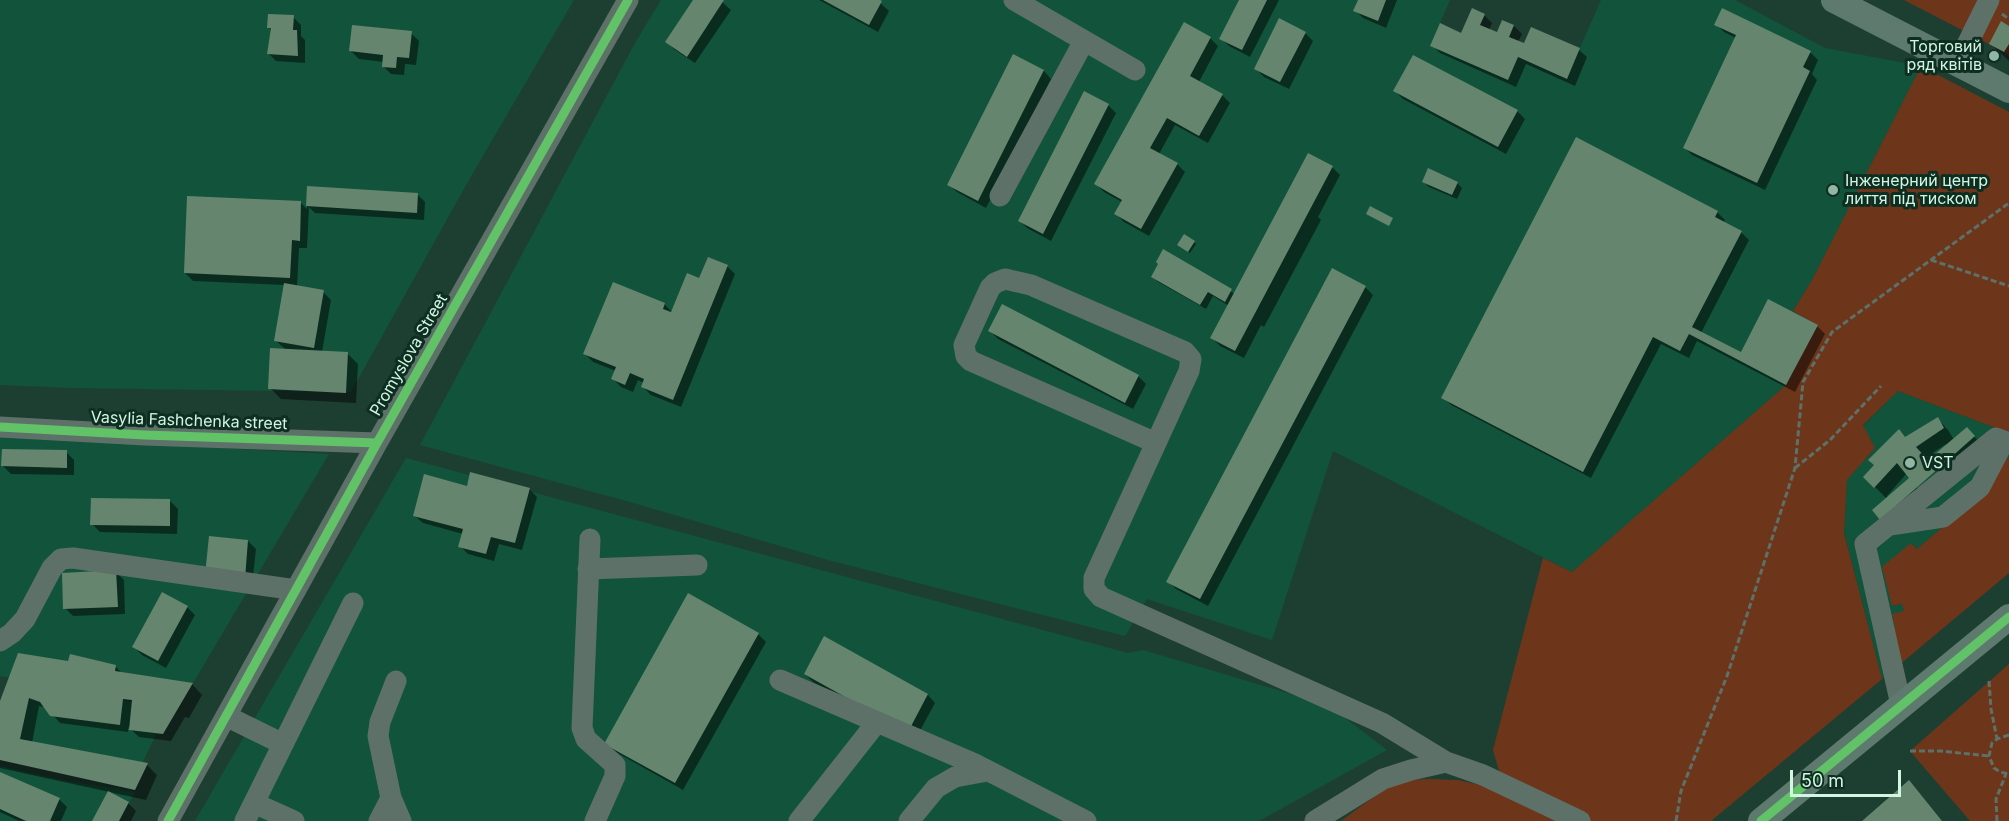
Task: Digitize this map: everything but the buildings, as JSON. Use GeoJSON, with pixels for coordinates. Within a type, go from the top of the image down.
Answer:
{"type":"FeatureCollection","features":[{"type":"Feature","properties":{"kind":"main road"},"geometry":{"type":"LineString","coordinates":[[1834,0],[2009,90]]}},
{"type":"Feature","properties":{"kind":"main road"},"geometry":{"type":"LineString","coordinates":[[1761,821],[2009,617]]}},
{"type":"Feature","properties":{"kind":"street","name":"Promyslova Street"},"geometry":{"type":"LineString","coordinates":[[168,821],[377,442],[628,0]]}},
{"type":"Feature","properties":{"kind":"street"},"geometry":{"type":"LineString","coordinates":[[1014,0],[1050,9],[1084,41],[1136,70]]}},
{"type":"Feature","properties":{"kind":"street"},"geometry":{"type":"LineString","coordinates":[[1958,63],[1989,0]]}},
{"type":"Feature","properties":{"kind":"street"},"geometry":{"type":"LineString","coordinates":[[1000,196],[1084,41]]}},
{"type":"Feature","properties":{"kind":"street"},"geometry":{"type":"LineString","coordinates":[[1156,443],[971,361],[966,356],[964,345],[990,288],[1005,279],[1031,285],[1185,352],[1191,359],[1190,371],[1094,578],[1095,589],[1101,597],[1382,723],[1446,762],[1484,775],[1580,821]]}},
{"type":"Feature","properties":{"kind":"street","name":"Vasylia Fashchenka street"},"geometry":{"type":"LineString","coordinates":[[0,427],[145,435],[377,442]]}},
{"type":"Feature","properties":{"kind":"street"},"geometry":{"type":"LineString","coordinates":[[1901,705],[1865,544],[1996,438],[2007,442]]}},
{"type":"Feature","properties":{"kind":"street"},"geometry":{"type":"LineString","coordinates":[[590,539],[582,728],[586,739],[615,765],[615,776],[595,821]]}},
{"type":"Feature","properties":{"kind":"street"},"geometry":{"type":"LineString","coordinates":[[0,641],[12,633],[25,619],[52,568],[61,559],[73,558],[296,590]]}},
{"type":"Feature","properties":{"kind":"street"},"geometry":{"type":"LineString","coordinates":[[588,569],[697,565]]}},
{"type":"Feature","properties":{"kind":"street"},"geometry":{"type":"LineString","coordinates":[[294,821],[249,812],[353,603]]}},
{"type":"Feature","properties":{"kind":"street"},"geometry":{"type":"LineString","coordinates":[[780,680],[987,771],[1086,821]]}},
{"type":"Feature","properties":{"kind":"street"},"geometry":{"type":"LineString","coordinates":[[380,820],[391,798],[378,729],[396,681]]}},
{"type":"Feature","properties":{"kind":"street"},"geometry":{"type":"LineString","coordinates":[[226,716],[283,744]]}},
{"type":"Feature","properties":{"kind":"street"},"geometry":{"type":"LineString","coordinates":[[799,821],[877,722]]}},
{"type":"Feature","properties":{"kind":"street"},"geometry":{"type":"LineString","coordinates":[[1315,821],[1383,779],[1446,762]]}},
{"type":"Feature","properties":{"kind":"street"},"geometry":{"type":"LineString","coordinates":[[909,821],[936,788],[955,777],[987,771]]}},
{"type":"Feature","properties":{"kind":"path"},"geometry":{"type":"LineString","coordinates":[[1676,821],[1681,791],[1727,676],[1795,468],[1803,382],[1832,332],[2009,203]]}},
{"type":"Feature","properties":{"kind":"path"},"geometry":{"type":"LineString","coordinates":[[1931,260],[2009,286]]}},
{"type":"Feature","properties":{"kind":"path"},"geometry":{"type":"LineString","coordinates":[[1795,468],[1830,440],[1881,386]]}},
{"type":"Feature","properties":{"kind":"path"},"geometry":{"type":"LineString","coordinates":[[1989,681],[1990,709],[1997,739]]}},
{"type":"Feature","properties":{"kind":"path"},"geometry":{"type":"LineString","coordinates":[[1997,821],[1996,799],[2008,774],[1994,768],[1989,750],[1997,739],[2009,735]]}},
{"type":"Feature","properties":{"kind":"path"},"geometry":{"type":"LineString","coordinates":[[1910,751],[1950,751],[1989,756]]}},
{"type":"Feature","properties":{"kind":"shaded area"},"geometry":{"type":"Polygon","coordinates":[[[0,0],[574,0],[466,185],[351,392],[0,385],[0,0]]]}},
{"type":"Feature","properties":{"kind":"shaded area"},"geometry":{"type":"Polygon","coordinates":[[[661,0],[1450,0],[1440,23],[1566,79],[1601,0],[1735,0],[1825,48],[1921,66],[1812,280],[1793,311],[1818,325],[1786,385],[1572,572],[1333,451],[1272,640],[1147,599],[1125,636],[828,560],[630,502],[420,445],[635,43],[661,0]]]}},
{"type":"Feature","properties":{"kind":"shaded area"},"geometry":{"type":"Polygon","coordinates":[[[1904,0],[2009,0],[2009,55],[1989,44],[1904,0]]]}},
{"type":"Feature","properties":{"kind":"shaded area"},"geometry":{"type":"Polygon","coordinates":[[[1921,66],[2009,112],[2009,433],[1898,391],[1863,425],[1875,448],[1847,480],[1844,533],[1882,679],[1711,821],[1585,821],[1502,781],[1493,750],[1543,558],[1572,572],[1786,385],[1817,325],[1793,311],[1812,280],[1921,66]]]}},
{"type":"Feature","properties":{"kind":"shaded area"},"geometry":{"type":"Polygon","coordinates":[[[1898,391],[2009,433],[2009,458],[2004,458],[1988,488],[1917,549],[1912,543],[1892,606],[1903,604],[1904,611],[1895,627],[1898,666],[1882,679],[1844,532],[1847,480],[1875,448],[1863,426],[1898,391]]]}},
{"type":"Feature","properties":{"kind":"shaded area"},"geometry":{"type":"Polygon","coordinates":[[[0,436],[329,454],[193,683],[177,705],[0,676],[0,436]]]}},
{"type":"Feature","properties":{"kind":"shaded area"},"geometry":{"type":"Polygon","coordinates":[[[406,458],[1128,653],[1143,650],[1328,705],[1387,750],[1259,821],[195,821],[406,458]]]}},
{"type":"Feature","properties":{"kind":"shaded area"},"geometry":{"type":"Polygon","coordinates":[[[2004,458],[2009,458],[2009,573],[1898,666],[1889,635],[1895,627],[1892,614],[1904,611],[1902,604],[1892,606],[1882,567],[1911,543],[1917,549],[1987,489],[2004,458]]]}},
{"type":"Feature","properties":{"kind":"shaded area"},"geometry":{"type":"Polygon","coordinates":[[[2009,664],[2009,821],[1970,821],[1910,751],[2009,664]]]}},
{"type":"Feature","properties":{"kind":"shaded area"},"geometry":{"type":"Polygon","coordinates":[[[9,684],[130,702],[167,711],[131,787],[0,757],[9,684]]]}},
{"type":"Feature","properties":{"kind":"shaded area"},"geometry":{"type":"Polygon","coordinates":[[[0,766],[67,781],[135,792],[119,821],[0,821],[0,766]]]}},
{"type":"Feature","properties":{"kind":"shaded area"},"geometry":{"type":"Polygon","coordinates":[[[1403,780],[1458,780],[1485,786],[1569,821],[1341,821],[1379,793],[1403,780]]]}},
{"type":"Feature","properties":{"kind":"cycle path"},"geometry":{"type":"LineString","coordinates":[[168,821],[377,443],[628,0]]}},
{"type":"Feature","properties":{"kind":"cycle path"},"geometry":{"type":"LineString","coordinates":[[0,427],[145,435],[377,443]]}},
{"type":"Feature","properties":{"kind":"cycle path"},"geometry":{"type":"LineString","coordinates":[[1761,821],[2009,617]]}},
{"type":"Feature","properties":{"kind":"place","name":"Торговий ряд квітів"},"geometry":{"type":"Point","coordinates":[1994,56]}},
{"type":"Feature","properties":{"kind":"place","name":"Інженерний центр лиття під тиском"},"geometry":{"type":"Point","coordinates":[1833,190]}},
{"type":"Feature","properties":{"kind":"place","name":"VST"},"geometry":{"type":"Point","coordinates":[1910,463]}}]}
